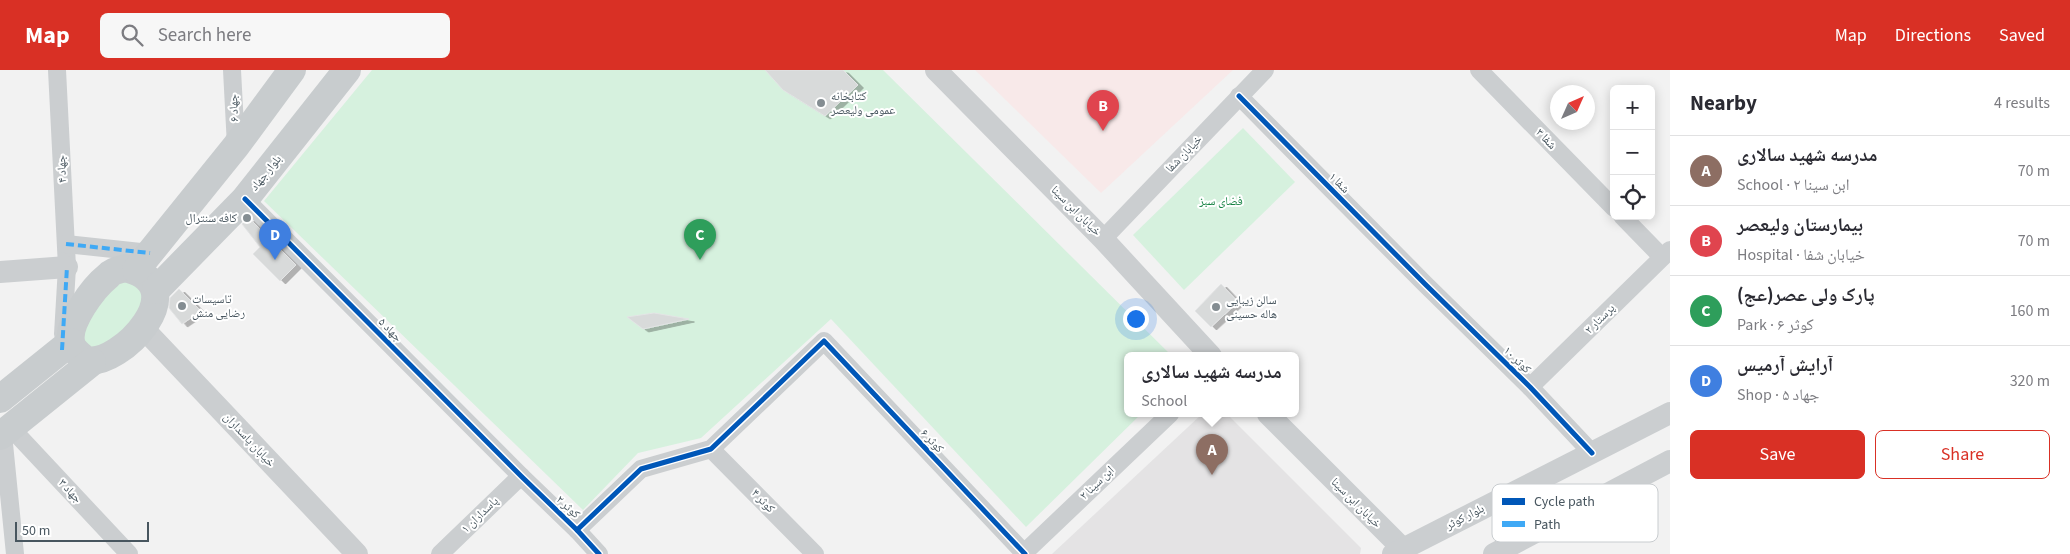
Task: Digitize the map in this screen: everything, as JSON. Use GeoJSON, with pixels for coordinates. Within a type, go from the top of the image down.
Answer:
{"type":"FeatureCollection","features":[{"type":"Feature","properties":{"kind":"main road"},"geometry":{"type":"LineString","coordinates":[[0,399],[67,346],[71,330],[80,311],[108,275],[116,270],[143,261],[236,146],[292,70]]}},
{"type":"Feature","properties":{"kind":"main road","name":"بلوار جهاد"},"geometry":{"type":"LineString","coordinates":[[156,290],[244,199],[347,70]]}},
{"type":"Feature","properties":{"kind":"main road"},"geometry":{"type":"LineString","coordinates":[[5,432],[92,362],[115,354],[142,327],[151,314],[156,302],[156,290],[143,261]]}},
{"type":"Feature","properties":{"kind":"main road"},"geometry":{"type":"LineString","coordinates":[[67,346],[75,350],[86,360],[92,362]]}},
{"type":"Feature","properties":{"kind":"street","name":"جهاد ۴"},"geometry":{"type":"LineString","coordinates":[[57,70],[67,267],[67,346]]}},
{"type":"Feature","properties":{"kind":"street","name":"جهاد ۶"},"geometry":{"type":"LineString","coordinates":[[232,70],[236,146]]}},
{"type":"Feature","properties":{"kind":"street","name":"خیابان ابن سینا"},"geometry":{"type":"LineString","coordinates":[[936,70],[1103,239],[1207,352]]}},
{"type":"Feature","properties":{"kind":"street","name":"خیابان شفا"},"geometry":{"type":"LineString","coordinates":[[1103,239],[1265,70]]}},
{"type":"Feature","properties":{"kind":"street","name":"شفا ۳"},"geometry":{"type":"LineString","coordinates":[[1479,70],[1610,204]]}},
{"type":"Feature","properties":{"kind":"street","name":"شفا ۱"},"geometry":{"type":"LineString","coordinates":[[1239,96],[1425,284]]}},
{"type":"Feature","properties":{"kind":"street","name":"جهاد ۵"},"geometry":{"type":"LineString","coordinates":[[244,199],[521,476]]}},
{"type":"Feature","properties":{"kind":"street"},"geometry":{"type":"LineString","coordinates":[[1627,220],[1666,254]]}},
{"type":"Feature","properties":{"kind":"street"},"geometry":{"type":"LineString","coordinates":[[66,244],[143,261]]}},
{"type":"Feature","properties":{"kind":"street","name":"پرستار ۲"},"geometry":{"type":"LineString","coordinates":[[1530,388],[1666,254]]}},
{"type":"Feature","properties":{"kind":"street"},"geometry":{"type":"LineString","coordinates":[[0,272],[67,267]]}},
{"type":"Feature","properties":{"kind":"street","name":"کوثر ۱۰"},"geometry":{"type":"LineString","coordinates":[[1425,284],[1530,388],[1592,453]]}},
{"type":"Feature","properties":{"kind":"street","name":"خیابان پاسداران"},"geometry":{"type":"LineString","coordinates":[[142,327],[356,554]]}},
{"type":"Feature","properties":{"kind":"street","name":"کوثر ۶"},"geometry":{"type":"LineString","coordinates":[[711,448],[824,341],[1025,553]]}},
{"type":"Feature","properties":{"kind":"street","name":"بلوار کوثر"},"geometry":{"type":"LineString","coordinates":[[1531,484],[1670,413]]}},
{"type":"Feature","properties":{"kind":"street","name":"ابن سینا ۲"},"geometry":{"type":"LineString","coordinates":[[1025,553],[1167,417]]}},
{"type":"Feature","properties":{"kind":"street","name":"خیابان ابن سینا"},"geometry":{"type":"LineString","coordinates":[[1271,417],[1398,552]]}},
{"type":"Feature","properties":{"kind":"street"},"geometry":{"type":"LineString","coordinates":[[5,432],[15,554]]}},
{"type":"Feature","properties":{"kind":"street","name":"جهاد ۳"},"geometry":{"type":"LineString","coordinates":[[5,432],[129,554]]}},
{"type":"Feature","properties":{"kind":"street"},"geometry":{"type":"LineString","coordinates":[[577,530],[641,469],[711,448]]}},
{"type":"Feature","properties":{"kind":"street","name":"کوثر ۴"},"geometry":{"type":"LineString","coordinates":[[711,448],[814,554]]}},
{"type":"Feature","properties":{"kind":"street"},"geometry":{"type":"LineString","coordinates":[[1626,484],[1670,461]]}},
{"type":"Feature","properties":{"kind":"street","name":"کوثر ۲"},"geometry":{"type":"LineString","coordinates":[[521,476],[599,554]]}},
{"type":"Feature","properties":{"kind":"street","name":"پاسداران ۱"},"geometry":{"type":"LineString","coordinates":[[440,554],[521,476]]}},
{"type":"Feature","properties":{"kind":"street","name":"بلوار کوثر"},"geometry":{"type":"LineString","coordinates":[[1398,552],[1492,504]]}},
{"type":"Feature","properties":{"kind":"street"},"geometry":{"type":"LineString","coordinates":[[1494,554],[1517,542]]}},
{"type":"Feature","properties":{"kind":"shaded area"},"geometry":{"type":"Polygon","coordinates":[[[975,70],[1233,70],[1101,193],[975,70]]]}},
{"type":"Feature","properties":{"kind":"shaded area"},"geometry":{"type":"Polygon","coordinates":[[[1199,417],[1230,417],[1361,548],[1360,554],[1052,554],[1199,417]]]}},
{"type":"Feature","properties":{"kind":"green space"},"geometry":{"type":"Polygon","coordinates":[[[372,70],[883,70],[1168,352],[1124,352],[1124,417],[1138,417],[1026,527],[831,319],[701,438],[638,453],[583,510],[264,201],[372,70]]]}},
{"type":"Feature","properties":{"kind":"green space","name":"فضای سبز"},"geometry":{"type":"Polygon","coordinates":[[[1243,128],[1295,182],[1184,290],[1133,235],[1243,128]]]}},
{"type":"Feature","properties":{"kind":"green space"},"geometry":{"type":"Polygon","coordinates":[[[110,276],[150,282],[124,344],[76,349],[110,276]]]}},
{"type":"Feature","properties":{"kind":"building","name":"کتابخانه عمومی ولیعصر"},"geometry":{"type":"Polygon","coordinates":[[[765,70],[843,70],[858,85],[825,116],[783,90],[765,70]]]}},
{"type":"Feature","properties":{"kind":"building"},"geometry":{"type":"Polygon","coordinates":[[[249,218],[296,265],[280,281],[253,254],[260,247],[242,224],[249,218]]]}},
{"type":"Feature","properties":{"kind":"building","name":"سالن زیبایی هاله حسینی"},"geometry":{"type":"Polygon","coordinates":[[[1221,284],[1238,302],[1211,327],[1195,311],[1221,284]]]}},
{"type":"Feature","properties":{"kind":"building","name":"تاسیسات رضایی منش"},"geometry":{"type":"Polygon","coordinates":[[[179,289],[201,311],[182,324],[169,308],[170,298],[179,289]]]}},
{"type":"Feature","properties":{"kind":"building"},"geometry":{"type":"Polygon","coordinates":[[[654,313],[689,319],[643,329],[627,317],[654,313]]]}},
{"type":"Feature","properties":{"kind":"marked path"},"geometry":{"type":"LineString","coordinates":[[66,244],[150,253]]}},
{"type":"Feature","properties":{"kind":"marked path"},"geometry":{"type":"LineString","coordinates":[[62,350],[67,267]]}},
{"type":"Feature","properties":{"kind":"cycle path"},"geometry":{"type":"LineString","coordinates":[[1239,96],[1530,387],[1592,453]]}},
{"type":"Feature","properties":{"kind":"cycle path"},"geometry":{"type":"LineString","coordinates":[[245,199],[599,554]]}},
{"type":"Feature","properties":{"kind":"cycle path"},"geometry":{"type":"LineString","coordinates":[[577,530],[641,469],[711,449],[824,341],[1025,554]]}},
{"type":"Feature","properties":{"kind":"place","name":"کتابخانه عمومی ولیعصر"},"geometry":{"type":"Point","coordinates":[821,103]}},
{"type":"Feature","properties":{"kind":"place","name":"بیمارستان ولیعصر"},"geometry":{"type":"Point","coordinates":[1103,131]}},
{"type":"Feature","properties":{"kind":"place","name":"کافه سنترال"},"geometry":{"type":"Point","coordinates":[247,218]}},
{"type":"Feature","properties":{"kind":"place","name":"آرایش آرمیس"},"geometry":{"type":"Point","coordinates":[275,260]}},
{"type":"Feature","properties":{"kind":"place","name":"پارک ولی عصر(عج)"},"geometry":{"type":"Point","coordinates":[700,260]}},
{"type":"Feature","properties":{"kind":"place","name":"تاسیسات رضایی منش"},"geometry":{"type":"Point","coordinates":[182,306]}},
{"type":"Feature","properties":{"kind":"place","name":"سالن زیبایی هاله حسینی"},"geometry":{"type":"Point","coordinates":[1216,307]}},
{"type":"Feature","properties":{"kind":"place","name":"مدرسه شهید سالاری"},"geometry":{"type":"Point","coordinates":[1212,475]}}]}
